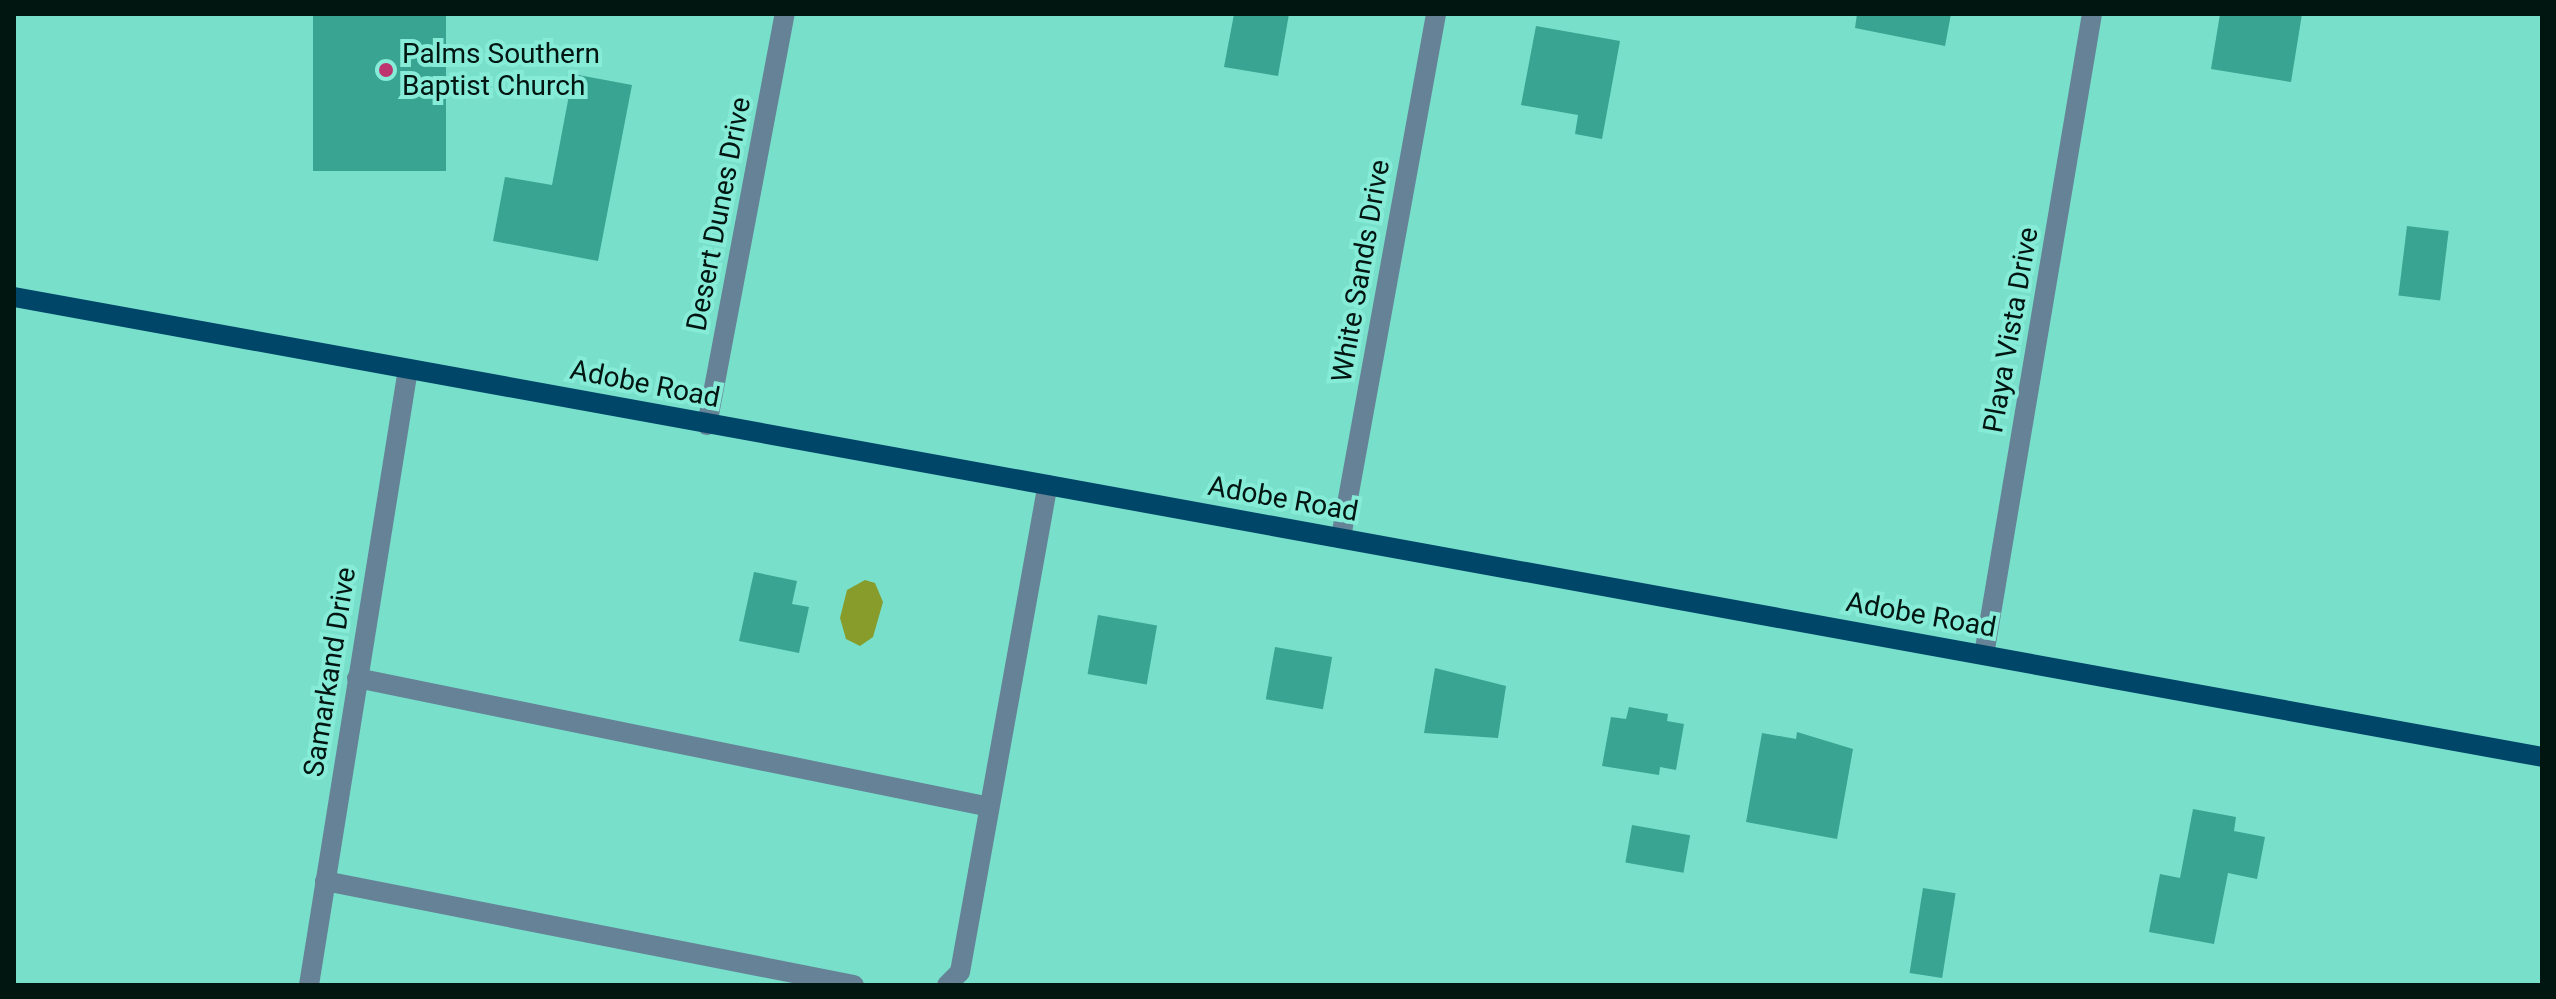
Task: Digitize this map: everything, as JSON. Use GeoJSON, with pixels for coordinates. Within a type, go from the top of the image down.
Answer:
{"type":"FeatureCollection","features":[{"type":"Feature","properties":{"kind":"main road","name":"Adobe Road"},"geometry":{"type":"LineString","coordinates":[[14,297],[2542,757]]}},
{"type":"Feature","properties":{"kind":"street","name":"Desert Dunes Drive"},"geometry":{"type":"LineString","coordinates":[[707,425],[785,14]]}},
{"type":"Feature","properties":{"kind":"street","name":"White Sands Drive"},"geometry":{"type":"LineString","coordinates":[[1341,537],[1436,14]]}},
{"type":"Feature","properties":{"kind":"street","name":"Playa Vista Drive"},"geometry":{"type":"LineString","coordinates":[[1984,655],[2092,14]]}},
{"type":"Feature","properties":{"kind":"street","name":"Samarkand Drive"},"geometry":{"type":"LineString","coordinates":[[309,985],[408,369]]}},
{"type":"Feature","properties":{"kind":"street"},"geometry":{"type":"LineString","coordinates":[[947,985],[960,972],[985,806],[1048,485]]}},
{"type":"Feature","properties":{"kind":"street"},"geometry":{"type":"LineString","coordinates":[[357,678],[985,806]]}},
{"type":"Feature","properties":{"kind":"street"},"geometry":{"type":"LineString","coordinates":[[325,881],[854,985]]}},
{"type":"Feature","properties":{"kind":"shaded area"},"geometry":{"type":"Polygon","coordinates":[[[865,580],[875,583],[883,602],[873,637],[860,646],[846,639],[840,618],[847,590],[865,580]]]}},
{"type":"Feature","properties":{"kind":"building"},"geometry":{"type":"Polygon","coordinates":[[[313,14],[446,14],[446,171],[313,171],[313,14]]]}},
{"type":"Feature","properties":{"kind":"building"},"geometry":{"type":"Polygon","coordinates":[[[1234,14],[1289,14],[1278,76],[1224,67],[1234,14]]]}},
{"type":"Feature","properties":{"kind":"building"},"geometry":{"type":"Polygon","coordinates":[[[1857,14],[1951,14],[1945,46],[1855,28],[1857,14]]]}},
{"type":"Feature","properties":{"kind":"building"},"geometry":{"type":"Polygon","coordinates":[[[2220,14],[2302,14],[2291,82],[2211,69],[2220,14]]]}},
{"type":"Feature","properties":{"kind":"building"},"geometry":{"type":"Polygon","coordinates":[[[1536,26],[1620,41],[1602,139],[1575,134],[1578,115],[1521,105],[1536,26]]]}},
{"type":"Feature","properties":{"kind":"building"},"geometry":{"type":"Polygon","coordinates":[[[573,74],[632,85],[598,261],[493,241],[505,177],[552,185],[573,74]]]}},
{"type":"Feature","properties":{"kind":"building"},"geometry":{"type":"Polygon","coordinates":[[[2407,226],[2449,231],[2440,301],[2398,295],[2407,226]]]}},
{"type":"Feature","properties":{"kind":"building"},"geometry":{"type":"Polygon","coordinates":[[[754,572],[797,581],[792,604],[809,607],[799,653],[739,641],[754,572]]]}},
{"type":"Feature","properties":{"kind":"building"},"geometry":{"type":"Polygon","coordinates":[[[1098,615],[1157,625],[1147,685],[1088,674],[1098,615]]]}},
{"type":"Feature","properties":{"kind":"building"},"geometry":{"type":"Polygon","coordinates":[[[1275,647],[1332,657],[1323,709],[1266,699],[1275,647]]]}},
{"type":"Feature","properties":{"kind":"building"},"geometry":{"type":"Polygon","coordinates":[[[1435,668],[1506,686],[1498,738],[1424,733],[1435,668]]]}},
{"type":"Feature","properties":{"kind":"building"},"geometry":{"type":"Polygon","coordinates":[[[1629,707],[1668,714],[1667,721],[1684,724],[1676,770],[1660,767],[1659,775],[1602,766],[1611,717],[1626,719],[1629,707]]]}},
{"type":"Feature","properties":{"kind":"building"},"geometry":{"type":"Polygon","coordinates":[[[1797,732],[1853,749],[1837,839],[1746,822],[1762,733],[1796,739],[1797,732]]]}},
{"type":"Feature","properties":{"kind":"building"},"geometry":{"type":"Polygon","coordinates":[[[2193,809],[2236,817],[2234,831],[2265,837],[2257,879],[2228,873],[2214,944],[2149,932],[2160,874],[2180,878],[2193,809]]]}},
{"type":"Feature","properties":{"kind":"building"},"geometry":{"type":"Polygon","coordinates":[[[1632,825],[1690,835],[1684,873],[1625,862],[1632,825]]]}},
{"type":"Feature","properties":{"kind":"building"},"geometry":{"type":"Polygon","coordinates":[[[1923,888],[1956,893],[1942,978],[1910,973],[1923,888]]]}},
{"type":"Feature","properties":{"kind":"place","name":"Palms Southern Baptist Church"},"geometry":{"type":"Point","coordinates":[386,70]}}]}
